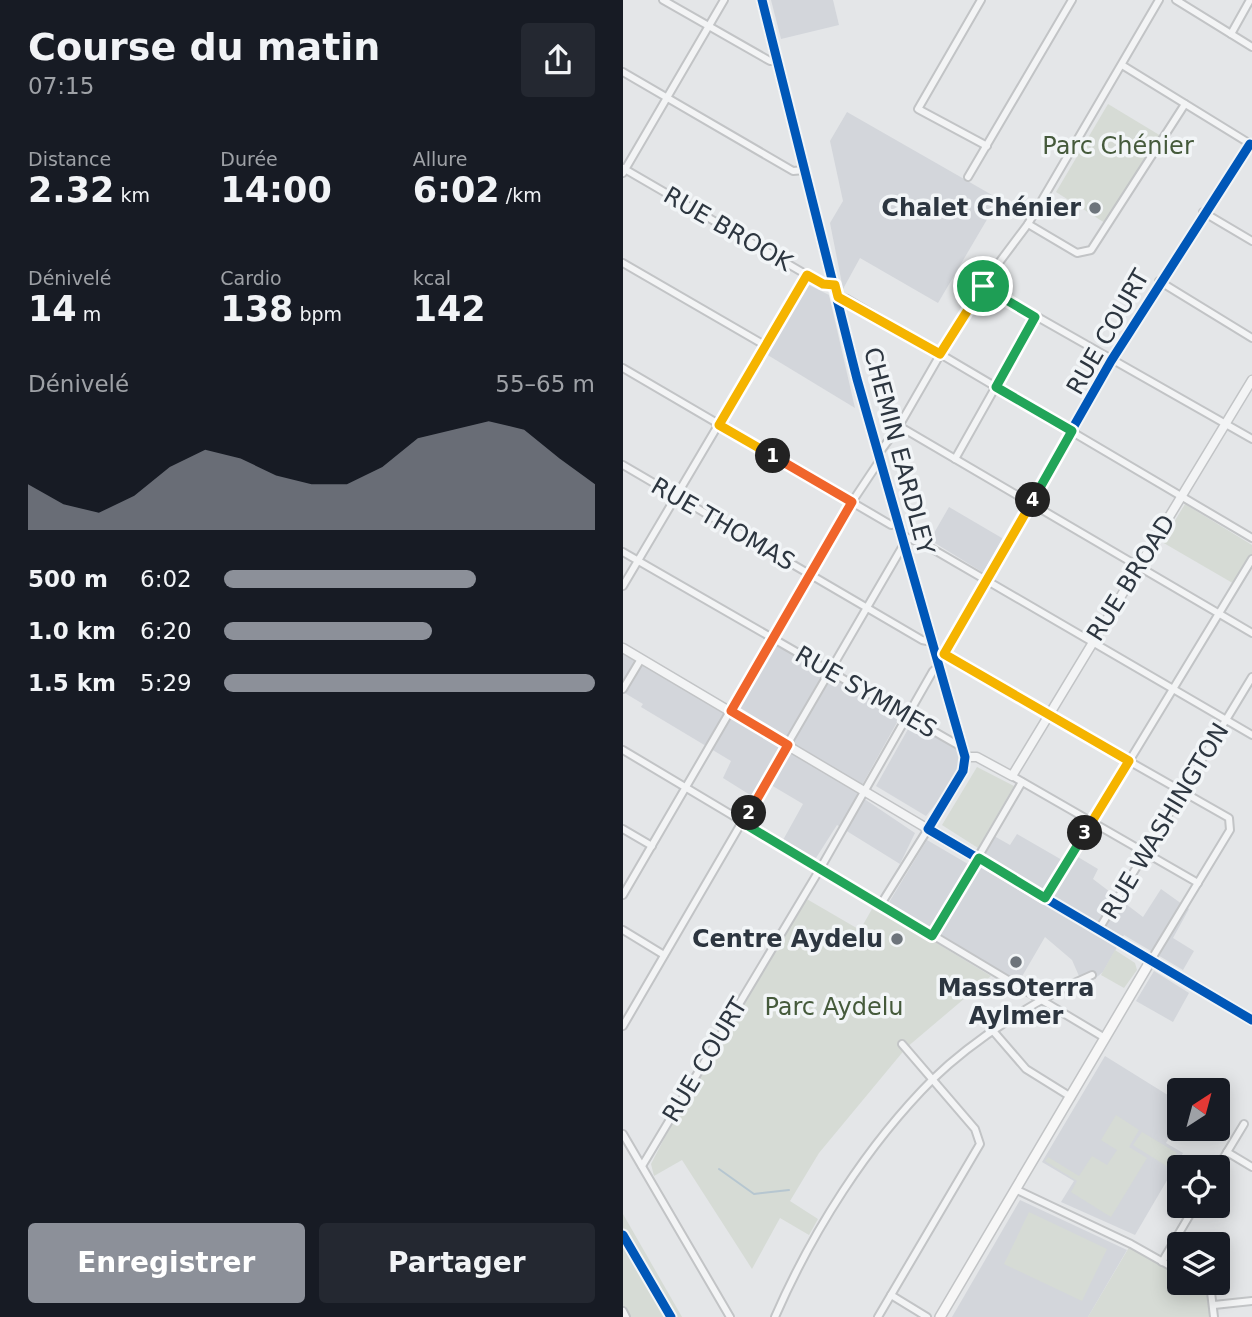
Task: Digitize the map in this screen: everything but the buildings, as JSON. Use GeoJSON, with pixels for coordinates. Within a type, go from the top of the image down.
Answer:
{"type":"FeatureCollection","features":[{"type":"Feature","properties":{"kind":"main road","name":"CHEMIN EARDLEY"},"geometry":{"type":"LineString","coordinates":[[762,0],[880,456],[932,642],[940,659],[964,752]]}},
{"type":"Feature","properties":{"kind":"main road"},"geometry":{"type":"LineString","coordinates":[[964,752],[963,771],[928,829],[1252,1020]]}},
{"type":"Feature","properties":{"kind":"main road"},"geometry":{"type":"LineString","coordinates":[[940,1317],[1151,960]]}},
{"type":"Feature","properties":{"kind":"street"},"geometry":{"type":"LineString","coordinates":[[663,0],[770,61],[777,61]]}},
{"type":"Feature","properties":{"kind":"street"},"geometry":{"type":"LineString","coordinates":[[624,170],[725,0]]}},
{"type":"Feature","properties":{"kind":"street"},"geometry":{"type":"LineString","coordinates":[[981,0],[918,109],[987,146]]}},
{"type":"Feature","properties":{"kind":"street"},"geometry":{"type":"LineString","coordinates":[[968,177],[1072,0]]}},
{"type":"Feature","properties":{"kind":"street"},"geometry":{"type":"LineString","coordinates":[[623,895],[688,789],[940,354],[983,286],[1028,224],[1160,0]]}},
{"type":"Feature","properties":{"kind":"street"},"geometry":{"type":"LineString","coordinates":[[1176,0],[1252,47]]}},
{"type":"Feature","properties":{"kind":"street"},"geometry":{"type":"LineString","coordinates":[[1231,34],[1250,0]]}},
{"type":"Feature","properties":{"kind":"street"},"geometry":{"type":"LineString","coordinates":[[1122,65],[1251,144]]}},
{"type":"Feature","properties":{"kind":"street"},"geometry":{"type":"LineString","coordinates":[[623,72],[793,171],[805,170]]}},
{"type":"Feature","properties":{"kind":"street"},"geometry":{"type":"LineString","coordinates":[[1028,224],[1077,253],[1091,250],[1185,104]]}},
{"type":"Feature","properties":{"kind":"street","name":"RUE COURT"},"geometry":{"type":"LineString","coordinates":[[642,1166],[820,869],[1111,360],[1203,212],[1251,144]]}},
{"type":"Feature","properties":{"kind":"street","name":"RUE BROOK"},"geometry":{"type":"LineString","coordinates":[[624,170],[823,284],[835,285]]}},
{"type":"Feature","properties":{"kind":"street"},"geometry":{"type":"LineString","coordinates":[[1203,212],[1252,241]]}},
{"type":"Feature","properties":{"kind":"street"},"geometry":{"type":"LineString","coordinates":[[623,263],[767,346]]}},
{"type":"Feature","properties":{"kind":"street"},"geometry":{"type":"LineString","coordinates":[[623,586],[807,275]]}},
{"type":"Feature","properties":{"kind":"street"},"geometry":{"type":"LineString","coordinates":[[1159,281],[1252,338]]}},
{"type":"Feature","properties":{"kind":"street"},"geometry":{"type":"LineString","coordinates":[[983,286],[1252,439]]}},
{"type":"Feature","properties":{"kind":"street"},"geometry":{"type":"LineString","coordinates":[[838,297],[1252,538]]}},
{"type":"Feature","properties":{"kind":"street"},"geometry":{"type":"LineString","coordinates":[[955,459],[1035,317]]}},
{"type":"Feature","properties":{"kind":"street"},"geometry":{"type":"LineString","coordinates":[[623,368],[891,525],[898,523]]}},
{"type":"Feature","properties":{"kind":"street","name":"RUE BROAD"},"geometry":{"type":"LineString","coordinates":[[1012,776],[1252,380]]}},
{"type":"Feature","properties":{"kind":"street"},"geometry":{"type":"LineString","coordinates":[[899,426],[1252,633]]}},
{"type":"Feature","properties":{"kind":"street","name":"RUE THOMAS"},"geometry":{"type":"LineString","coordinates":[[623,465],[925,642],[932,642]]}},
{"type":"Feature","properties":{"kind":"street"},"geometry":{"type":"LineString","coordinates":[[623,1026],[743,823],[904,540],[923,544],[1252,735]]}},
{"type":"Feature","properties":{"kind":"street","name":"RUE SYMMES"},"geometry":{"type":"LineString","coordinates":[[623,552],[831,670],[964,752],[1012,776],[1198,883]]}},
{"type":"Feature","properties":{"kind":"street"},"geometry":{"type":"LineString","coordinates":[[1045,898],[1252,559]]}},
{"type":"Feature","properties":{"kind":"street"},"geometry":{"type":"LineString","coordinates":[[623,648],[928,829],[881,904]]}},
{"type":"Feature","properties":{"kind":"street"},"geometry":{"type":"LineString","coordinates":[[623,689],[641,659]]}},
{"type":"Feature","properties":{"kind":"street"},"geometry":{"type":"LineString","coordinates":[[940,659],[1049,714],[1231,821],[1230,830],[1151,960]]}},
{"type":"Feature","properties":{"kind":"street","name":"RUE WASHINGTON"},"geometry":{"type":"LineString","coordinates":[[1099,929],[1252,677]]}},
{"type":"Feature","properties":{"kind":"street"},"geometry":{"type":"LineString","coordinates":[[623,750],[1105,1038]]}},
{"type":"Feature","properties":{"kind":"street"},"geometry":{"type":"LineString","coordinates":[[932,936],[1022,782]]}},
{"type":"Feature","properties":{"kind":"street"},"geometry":{"type":"LineString","coordinates":[[623,830],[652,846]]}},
{"type":"Feature","properties":{"kind":"street"},"geometry":{"type":"LineString","coordinates":[[623,930],[664,955]]}},
{"type":"Feature","properties":{"kind":"street"},"geometry":{"type":"LineString","coordinates":[[775,1317],[799,1267],[850,1180],[933,1079],[1040,1000],[1092,975]]}},
{"type":"Feature","properties":{"kind":"street"},"geometry":{"type":"LineString","coordinates":[[994,1032],[1026,1069],[1071,1097]]}},
{"type":"Feature","properties":{"kind":"street"},"geometry":{"type":"LineString","coordinates":[[878,1317],[980,1144],[975,1129],[902,1044]]}},
{"type":"Feature","properties":{"kind":"street"},"geometry":{"type":"LineString","coordinates":[[1225,1155],[1244,1124]]}},
{"type":"Feature","properties":{"kind":"street"},"geometry":{"type":"LineString","coordinates":[[623,1134],[730,1317]]}},
{"type":"Feature","properties":{"kind":"street"},"geometry":{"type":"LineString","coordinates":[[1227,1152],[1252,1167]]}},
{"type":"Feature","properties":{"kind":"street"},"geometry":{"type":"LineString","coordinates":[[1017,1190],[1167,1265]]}},
{"type":"Feature","properties":{"kind":"street"},"geometry":{"type":"LineString","coordinates":[[1162,1262],[1188,1218]]}},
{"type":"Feature","properties":{"kind":"street"},"geometry":{"type":"LineString","coordinates":[[891,1295],[927,1317]]}},
{"type":"Feature","properties":{"kind":"street"},"geometry":{"type":"LineString","coordinates":[[1212,1295],[1214,1317]]}},
{"type":"Feature","properties":{"kind":"street"},"geometry":{"type":"LineString","coordinates":[[1214,1305],[1252,1301]]}},
{"type":"Feature","properties":{"kind":"street"},"geometry":{"type":"LineString","coordinates":[[623,1311],[627,1317]]}},
{"type":"Feature","properties":{"kind":"shaded area"},"geometry":{"type":"Polygon","coordinates":[[[771,0],[833,0],[839,25],[781,39],[771,0]]]}},
{"type":"Feature","properties":{"kind":"shaded area"},"geometry":{"type":"Polygon","coordinates":[[[847,112],[999,199],[938,303],[860,258],[843,289],[830,223],[843,201],[830,141],[847,112]]]}},
{"type":"Feature","properties":{"kind":"shaded area"},"geometry":{"type":"Polygon","coordinates":[[[807,284],[829,295],[855,408],[766,354],[807,284]]]}},
{"type":"Feature","properties":{"kind":"shaded area"},"geometry":{"type":"Polygon","coordinates":[[[949,507],[1007,541],[987,575],[930,540],[949,507]]]}},
{"type":"Feature","properties":{"kind":"shaded area"},"geometry":{"type":"Polygon","coordinates":[[[777,645],[900,717],[857,794],[915,833],[900,864],[837,825],[816,858],[783,840],[803,804],[771,785],[794,741],[739,707],[777,645]]]}},
{"type":"Feature","properties":{"kind":"shaded area"},"geometry":{"type":"Polygon","coordinates":[[[623,653],[781,748],[755,798],[723,778],[731,761],[641,707],[643,704],[623,692],[623,653]]]}},
{"type":"Feature","properties":{"kind":"shaded area"},"geometry":{"type":"Polygon","coordinates":[[[912,722],[959,751],[961,758],[961,772],[926,816],[876,786],[912,722]]]}},
{"type":"Feature","properties":{"kind":"shaded area"},"geometry":{"type":"Polygon","coordinates":[[[987,832],[1010,845],[1017,834],[1062,860],[1068,851],[1098,869],[1093,879],[1143,917],[1161,889],[1189,909],[1173,938],[1194,951],[1183,970],[1124,935],[1103,972],[1093,980],[1082,983],[1072,960],[1045,937],[1017,985],[888,904],[927,840],[968,864],[987,832]]]}},
{"type":"Feature","properties":{"kind":"shaded area"},"geometry":{"type":"Polygon","coordinates":[[[1154,971],[1189,993],[1173,1022],[1136,1001],[1154,971]]]}},
{"type":"Feature","properties":{"kind":"shaded area"},"geometry":{"type":"Polygon","coordinates":[[[1105,1056],[1167,1095],[1166,1143],[1183,1153],[1167,1155],[1167,1180],[1135,1235],[1061,1202],[1074,1181],[1042,1162],[1105,1056]]]}},
{"type":"Feature","properties":{"kind":"shaded area"},"geometry":{"type":"Polygon","coordinates":[[[1020,1200],[1127,1250],[1088,1317],[952,1317],[1020,1200]]]}},
{"type":"Feature","properties":{"kind":"green space","name":"Parc Chénier"},"geometry":{"type":"Polygon","coordinates":[[[1108,104],[1161,136],[1105,223],[1056,192],[1108,104]]]}},
{"type":"Feature","properties":{"kind":"green space"},"geometry":{"type":"Polygon","coordinates":[[[1185,504],[1252,545],[1252,560],[1236,585],[1162,542],[1185,504]]]}},
{"type":"Feature","properties":{"kind":"green space"},"geometry":{"type":"Polygon","coordinates":[[[977,767],[1014,786],[978,848],[942,825],[977,767]]]}},
{"type":"Feature","properties":{"kind":"green space","name":"Parc Aydelu"},"geometry":{"type":"Polygon","coordinates":[[[805,898],[860,930],[872,909],[925,936],[991,976],[906,1048],[819,1153],[790,1201],[818,1219],[809,1235],[780,1218],[752,1269],[682,1160],[654,1176],[651,1164],[685,1098],[805,898]]]}},
{"type":"Feature","properties":{"kind":"green space"},"geometry":{"type":"Polygon","coordinates":[[[1115,950],[1135,963],[1137,970],[1124,988],[1101,975],[1115,950]]]}},
{"type":"Feature","properties":{"kind":"green space"},"geometry":{"type":"Polygon","coordinates":[[[1116,1115],[1139,1130],[1129,1147],[1147,1158],[1111,1217],[1071,1192],[1077,1181],[1045,1161],[1048,1157],[1079,1176],[1092,1156],[1107,1165],[1117,1150],[1101,1140],[1116,1115]]]}},
{"type":"Feature","properties":{"kind":"green space"},"geometry":{"type":"Polygon","coordinates":[[[1142,1132],[1177,1153],[1167,1155],[1167,1166],[1133,1145],[1142,1132]]]}},
{"type":"Feature","properties":{"kind":"green space"},"geometry":{"type":"Polygon","coordinates":[[[1029,1212],[1107,1249],[1082,1301],[1004,1264],[1029,1212]]]}},
{"type":"Feature","properties":{"kind":"green space"},"geometry":{"type":"Polygon","coordinates":[[[623,1214],[682,1317],[626,1317],[623,1311],[623,1214]]]}},
{"type":"Feature","properties":{"kind":"green space"},"geometry":{"type":"Polygon","coordinates":[[[1131,1244],[1167,1264],[1167,1295],[1210,1295],[1214,1317],[1088,1317],[1131,1244]]]}},
{"type":"Feature","properties":{"kind":"waterway"},"geometry":{"type":"LineString","coordinates":[[719,1169],[754,1194],[789,1190]]}},
{"type":"Feature","properties":{"kind":"cycle path"},"geometry":{"type":"LineString","coordinates":[[762,0],[857,379],[965,757],[963,771],[928,829],[1252,1020]]}},
{"type":"Feature","properties":{"kind":"cycle path"},"geometry":{"type":"LineString","coordinates":[[944,654],[1111,361],[1250,144]]}},
{"type":"Feature","properties":{"kind":"cycle path"},"geometry":{"type":"LineString","coordinates":[[623,1235],[671,1317]]}},
{"type":"Feature","properties":{"kind":"place","name":"Chalet Chénier"},"geometry":{"type":"Point","coordinates":[1095,208]}},
{"type":"Feature","properties":{"kind":"place","name":"Centre Aydelu"},"geometry":{"type":"Point","coordinates":[897,939]}},
{"type":"Feature","properties":{"kind":"place","name":"MassOterra Aylmer"},"geometry":{"type":"Point","coordinates":[1016,962]}},
{"type":"Feature","properties":{"kind":"route"},"geometry":{"type":"LineString","coordinates":[[807,275],[823,284],[835,285],[838,297],[847,299],[940,354],[974,296],[983,286],[1035,317],[996,387],[1072,431],[944,654],[1129,761],[1045,898],[979,858],[932,936],[743,823],[788,745],[731,711],[852,502],[719,425],[807,275]]}}]}
